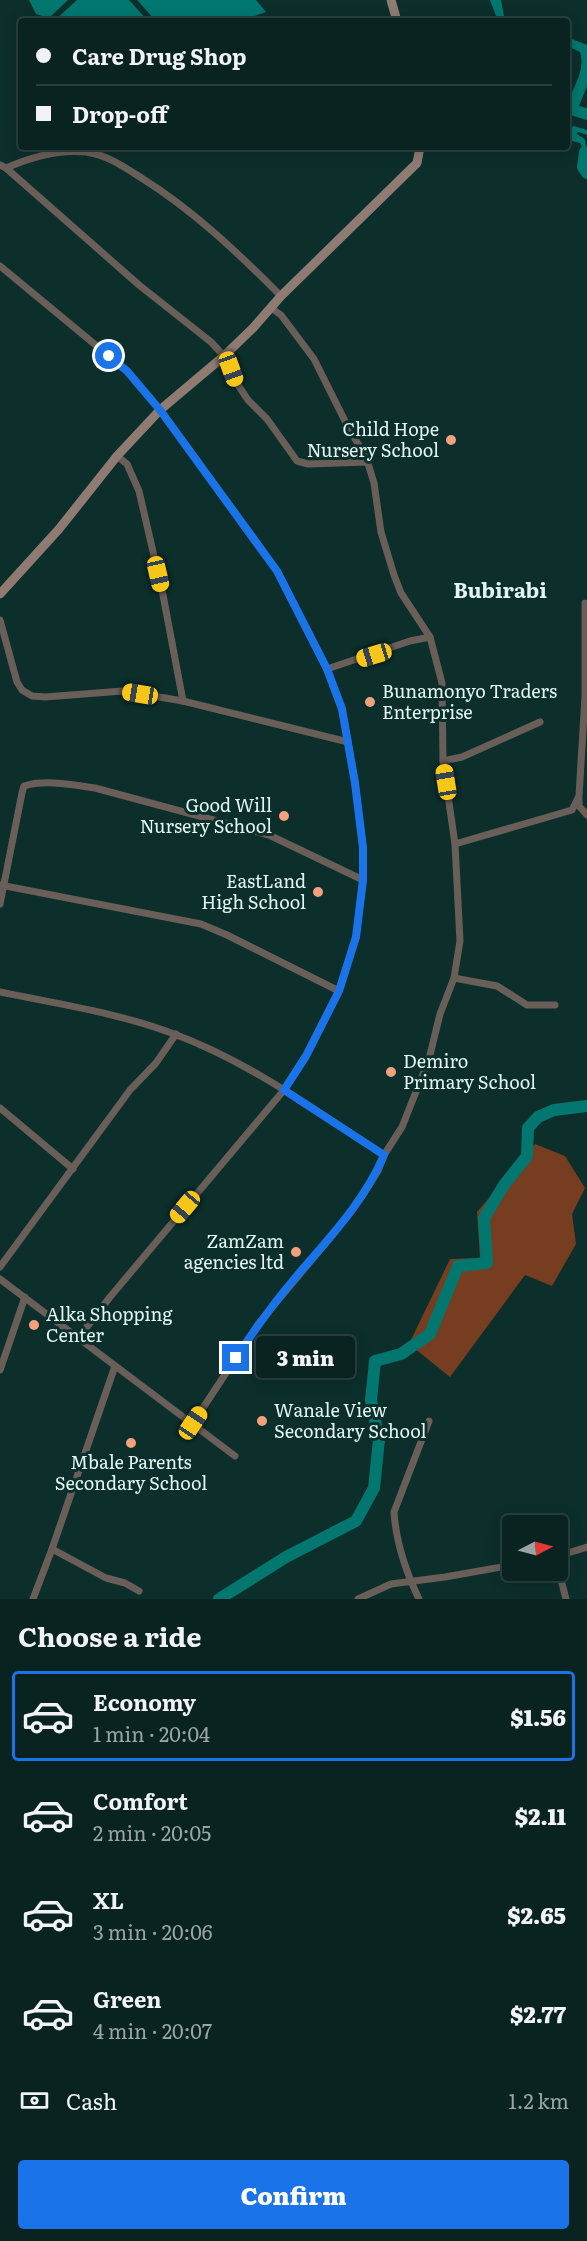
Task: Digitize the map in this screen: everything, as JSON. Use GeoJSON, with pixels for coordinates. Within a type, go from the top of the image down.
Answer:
{"type":"FeatureCollection","features":[{"type":"Feature","properties":{"kind":"street"},"geometry":{"type":"LineString","coordinates":[[391,0],[396,18]]}},
{"type":"Feature","properties":{"kind":"street"},"geometry":{"type":"LineString","coordinates":[[0,594],[59,529],[117,456],[160,410],[224,356],[281,296],[417,163],[419,150]]}},
{"type":"Feature","properties":{"kind":"street"},"geometry":{"type":"LineString","coordinates":[[3,167],[44,154],[87,152],[111,158],[171,196],[194,214],[234,249],[281,296]]}},
{"type":"Feature","properties":{"kind":"street"},"geometry":{"type":"LineString","coordinates":[[3,167],[139,285],[212,342],[224,356],[236,382],[248,400],[267,419],[297,461],[308,464],[368,462]]}},
{"type":"Feature","properties":{"kind":"street"},"geometry":{"type":"LineString","coordinates":[[0,266],[127,371],[160,410],[277,571],[327,669],[342,709],[363,848],[363,880],[356,937],[339,991],[306,1056],[284,1090],[79,1337]]}},
{"type":"Feature","properties":{"kind":"street"},"geometry":{"type":"LineString","coordinates":[[193,1423],[259,1323],[363,1195],[402,1127],[429,1059],[440,1014],[454,978],[460,941],[456,844],[443,761],[442,683],[430,637],[401,593],[394,575],[381,532],[376,489],[368,462],[314,359],[281,315],[271,308]]}},
{"type":"Feature","properties":{"kind":"street"},"geometry":{"type":"LineString","coordinates":[[117,456],[127,464],[139,491],[163,595],[183,701]]}},
{"type":"Feature","properties":{"kind":"street"},"geometry":{"type":"LineString","coordinates":[[585,603],[585,697],[579,806],[587,814]]}},
{"type":"Feature","properties":{"kind":"street"},"geometry":{"type":"LineString","coordinates":[[0,620],[17,682],[22,690],[32,696],[123,691],[183,701],[348,741]]}},
{"type":"Feature","properties":{"kind":"street"},"geometry":{"type":"LineString","coordinates":[[327,669],[410,641],[430,637]]}},
{"type":"Feature","properties":{"kind":"street"},"geometry":{"type":"LineString","coordinates":[[443,761],[462,757],[540,722]]}},
{"type":"Feature","properties":{"kind":"street"},"geometry":{"type":"LineString","coordinates":[[0,904],[2,885],[24,786],[31,784],[68,784],[95,788],[268,835],[363,880]]}},
{"type":"Feature","properties":{"kind":"street"},"geometry":{"type":"LineString","coordinates":[[456,844],[572,810],[579,796]]}},
{"type":"Feature","properties":{"kind":"street"},"geometry":{"type":"LineString","coordinates":[[2,885],[201,924],[339,991]]}},
{"type":"Feature","properties":{"kind":"street"},"geometry":{"type":"LineString","coordinates":[[454,978],[497,986],[527,1005],[555,1005]]}},
{"type":"Feature","properties":{"kind":"street"},"geometry":{"type":"LineString","coordinates":[[0,992],[145,1024],[176,1034],[247,1068],[384,1155]]}},
{"type":"Feature","properties":{"kind":"street"},"geometry":{"type":"LineString","coordinates":[[0,1267],[130,1090],[168,1049],[176,1034]]}},
{"type":"Feature","properties":{"kind":"street"},"geometry":{"type":"LineString","coordinates":[[0,1108],[73,1169]]}},
{"type":"Feature","properties":{"kind":"street"},"geometry":{"type":"LineString","coordinates":[[0,1280],[26,1297],[235,1456]]}},
{"type":"Feature","properties":{"kind":"street"},"geometry":{"type":"LineString","coordinates":[[0,1370],[26,1297]]}},
{"type":"Feature","properties":{"kind":"street"},"geometry":{"type":"LineString","coordinates":[[33,1599],[115,1365]]}},
{"type":"Feature","properties":{"kind":"street"},"geometry":{"type":"LineString","coordinates":[[419,1599],[410,1580],[395,1528],[394,1512],[429,1421]]}},
{"type":"Feature","properties":{"kind":"street"},"geometry":{"type":"LineString","coordinates":[[568,1553],[587,1547]]}},
{"type":"Feature","properties":{"kind":"street"},"geometry":{"type":"LineString","coordinates":[[52,1549],[106,1578],[139,1591]]}},
{"type":"Feature","properties":{"kind":"street"},"geometry":{"type":"LineString","coordinates":[[358,1599],[391,1584],[502,1567]]}},
{"type":"Feature","properties":{"kind":"street"},"geometry":{"type":"LineString","coordinates":[[561,1581],[566,1599]]}},
{"type":"Feature","properties":{"kind":"shaded area"},"geometry":{"type":"Polygon","coordinates":[[[535,1144],[565,1156],[585,1188],[572,1214],[576,1244],[552,1286],[525,1275],[450,1377],[409,1344],[450,1259],[480,1258],[477,1212],[535,1144]]]}},
{"type":"Feature","properties":{"kind":"water"},"geometry":{"type":"Polygon","coordinates":[[[29,0],[68,0],[49,18],[36,14],[29,0]]]}},
{"type":"Feature","properties":{"kind":"water"},"geometry":{"type":"Polygon","coordinates":[[[77,0],[129,0],[145,18],[57,18],[77,0]]]}},
{"type":"Feature","properties":{"kind":"water"},"geometry":{"type":"Polygon","coordinates":[[[137,0],[256,0],[266,12],[249,18],[153,18],[137,0]]]}},
{"type":"Feature","properties":{"kind":"water"},"geometry":{"type":"Polygon","coordinates":[[[490,0],[501,0],[504,18],[497,18],[490,0]]]}},
{"type":"Feature","properties":{"kind":"water"},"geometry":{"type":"Polygon","coordinates":[[[570,38],[587,45],[587,86],[579,106],[587,108],[587,120],[570,115],[570,98],[581,68],[580,52],[570,47],[570,38]]]}},
{"type":"Feature","properties":{"kind":"water"},"geometry":{"type":"Polygon","coordinates":[[[574,126],[587,130],[587,135],[576,133],[585,140],[586,154],[583,167],[580,155],[582,147],[580,143],[570,139],[570,128],[574,126]]]}},
{"type":"Feature","properties":{"kind":"waterway"},"geometry":{"type":"LineString","coordinates":[[585,152],[583,167],[587,173]]}},
{"type":"Feature","properties":{"kind":"waterway"},"geometry":{"type":"LineString","coordinates":[[219,1599],[286,1557],[356,1521],[374,1488],[379,1440],[371,1400],[375,1361],[401,1354],[430,1334],[458,1266],[487,1263],[484,1218],[504,1185],[527,1156],[528,1128],[538,1117],[554,1110],[587,1106]]}},
{"type":"Feature","properties":{"kind":"place","name":"Child Hope Nursery School"},"geometry":{"type":"Point","coordinates":[451,440]}},
{"type":"Feature","properties":{"kind":"place","name":"Bunamonyo Traders Enterprise"},"geometry":{"type":"Point","coordinates":[370,702]}},
{"type":"Feature","properties":{"kind":"place","name":"Good Will Nursery School"},"geometry":{"type":"Point","coordinates":[284,816]}},
{"type":"Feature","properties":{"kind":"place","name":"EastLand High School"},"geometry":{"type":"Point","coordinates":[318,892]}},
{"type":"Feature","properties":{"kind":"place","name":"Demiro Primary School"},"geometry":{"type":"Point","coordinates":[391,1072]}},
{"type":"Feature","properties":{"kind":"place","name":"ZamZam agencies ltd"},"geometry":{"type":"Point","coordinates":[296,1252]}},
{"type":"Feature","properties":{"kind":"place","name":"Alka Shopping Center"},"geometry":{"type":"Point","coordinates":[34,1325]}},
{"type":"Feature","properties":{"kind":"place","name":"Wanale View Secondary School"},"geometry":{"type":"Point","coordinates":[262,1421]}},
{"type":"Feature","properties":{"kind":"place","name":"Mbale Parents Secondary School"},"geometry":{"type":"Point","coordinates":[131,1443]}},
{"type":"Feature","properties":{"kind":"district","name":"Bubirabi"},"geometry":{"type":"Point","coordinates":[500,591]}},
{"type":"Feature","properties":{"kind":"route"},"geometry":{"type":"LineString","coordinates":[[109,356],[127,371],[160,410],[240,517],[277,571],[327,669],[342,709],[355,783],[363,848],[363,880],[356,937],[339,991],[306,1056],[284,1090],[384,1155],[378,1171],[363,1195],[259,1323],[236,1358]]}}]}
